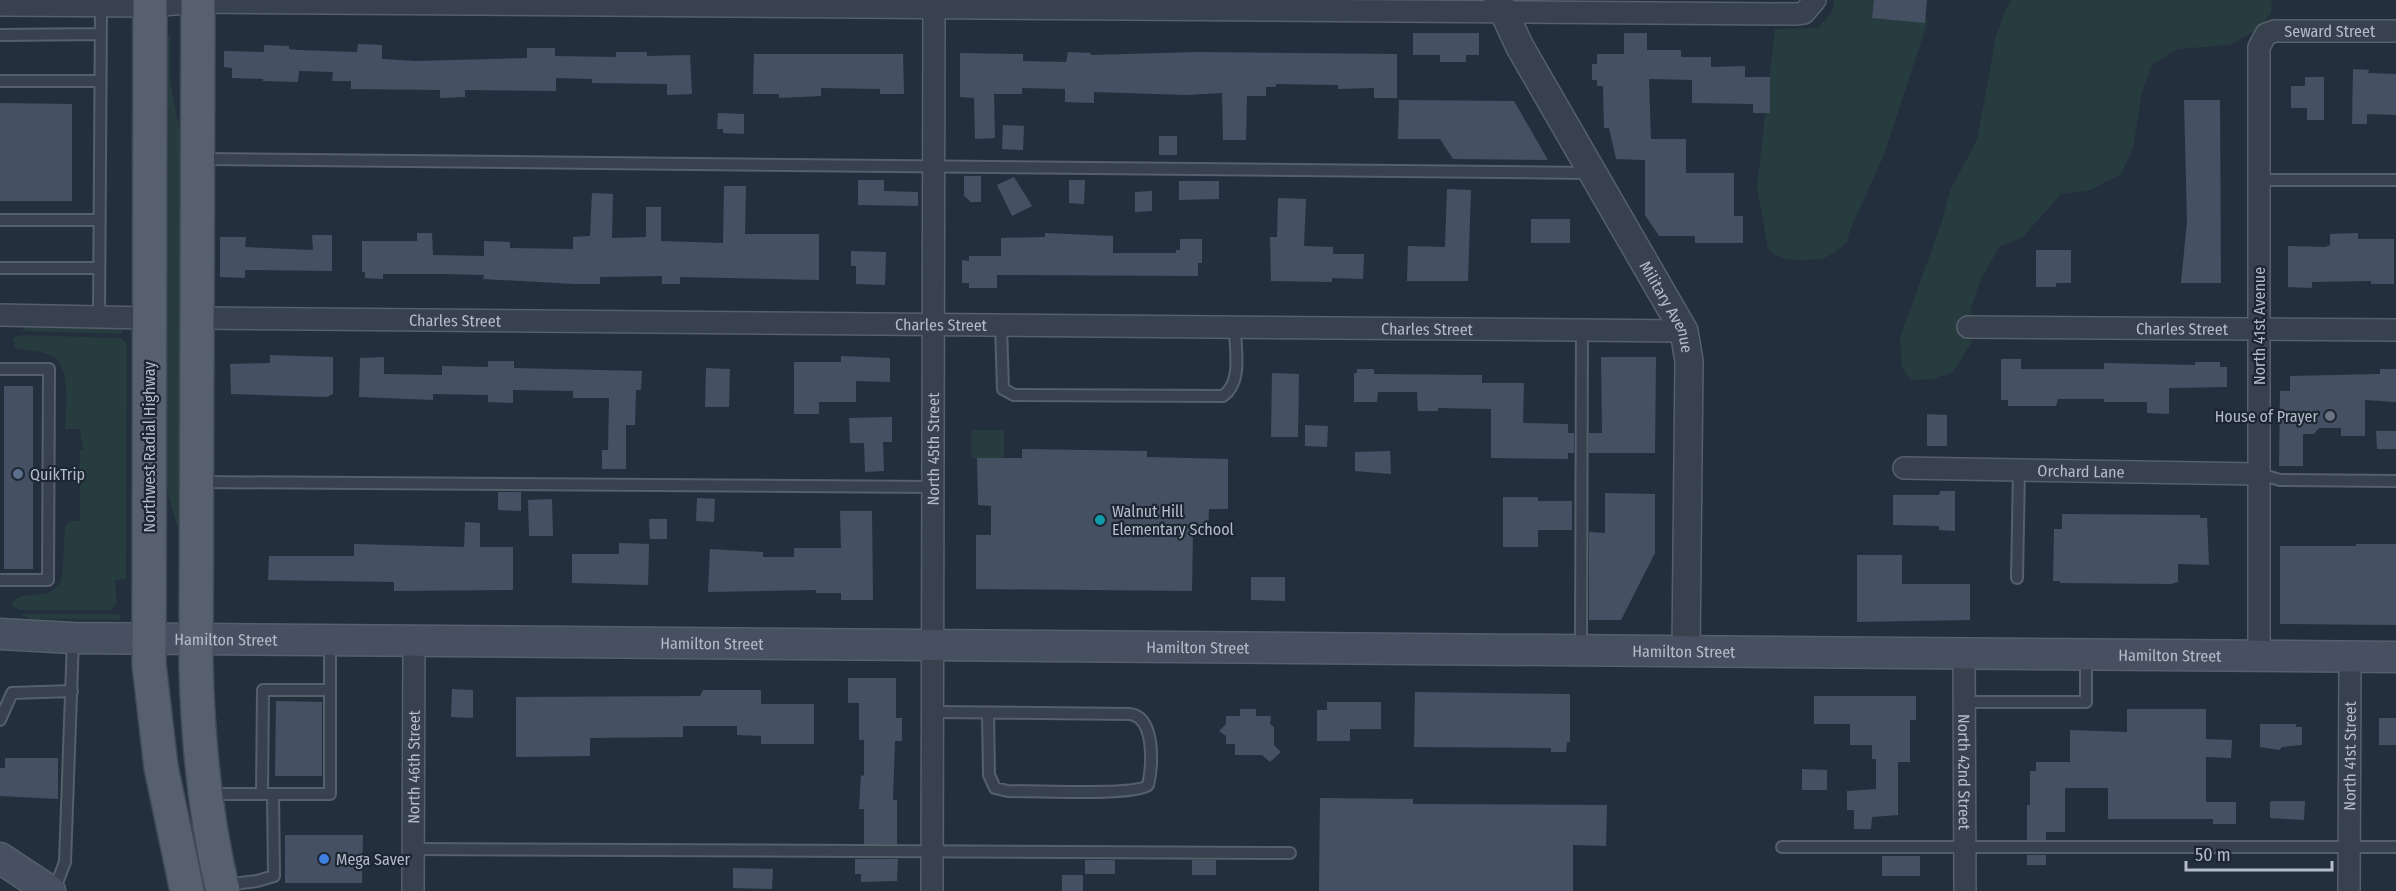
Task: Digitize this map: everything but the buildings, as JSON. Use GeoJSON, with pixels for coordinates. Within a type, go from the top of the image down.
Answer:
{"type":"FeatureCollection","features":[{"type":"Feature","properties":{"kind":"main road"},"geometry":{"type":"LineString","coordinates":[[198,1],[195,639],[204,794],[222,888]]}},
{"type":"Feature","properties":{"kind":"main road","name":"Northwest Radial Highway"},"geometry":{"type":"LineString","coordinates":[[150,3],[149,638],[155,729],[187,891]]}},
{"type":"Feature","properties":{"kind":"main road","name":"Hamilton Street"},"geometry":{"type":"LineString","coordinates":[[0,634],[73,638],[2396,657]]}},
{"type":"Feature","properties":{"kind":"main road"},"geometry":{"type":"LineString","coordinates":[[2,863],[52,891]]}},
{"type":"Feature","properties":{"kind":"street"},"geometry":{"type":"LineString","coordinates":[[0,4],[101,5],[198,1],[733,3],[934,7],[1501,6],[1795,14],[1812,4]]}},
{"type":"Feature","properties":{"kind":"street","name":"Military Avenue"},"geometry":{"type":"LineString","coordinates":[[1501,6],[1520,47],[1684,331],[1689,361],[1686,651]]}},
{"type":"Feature","properties":{"kind":"street","name":"North 45th Street"},"geometry":{"type":"LineString","coordinates":[[932,891],[934,7]]}},
{"type":"Feature","properties":{"kind":"street","name":"Seward Street"},"geometry":{"type":"LineString","coordinates":[[2266,34],[2275,31],[2396,31]]}},
{"type":"Feature","properties":{"kind":"street","name":"North 41st Avenue"},"geometry":{"type":"LineString","coordinates":[[2259,656],[2259,47],[2266,34]]}},
{"type":"Feature","properties":{"kind":"street"},"geometry":{"type":"LineString","coordinates":[[0,315],[149,318]]}},
{"type":"Feature","properties":{"kind":"street","name":"Charles Street"},"geometry":{"type":"LineString","coordinates":[[197,318],[1684,331]]}},
{"type":"Feature","properties":{"kind":"street","name":"Charles Street"},"geometry":{"type":"LineString","coordinates":[[1968,327],[2396,330]]}},
{"type":"Feature","properties":{"kind":"street","name":"Orchard Lane"},"geometry":{"type":"LineString","coordinates":[[1904,468],[2259,474]]}},
{"type":"Feature","properties":{"kind":"street","name":"North 46th Street"},"geometry":{"type":"LineString","coordinates":[[413,891],[414,641]]}},
{"type":"Feature","properties":{"kind":"street","name":"North 42nd Street"},"geometry":{"type":"LineString","coordinates":[[1964,654],[1965,891]]}},
{"type":"Feature","properties":{"kind":"street","name":"North 41st Street"},"geometry":{"type":"LineString","coordinates":[[2349,891],[2350,657]]}},
{"type":"Feature","properties":{"kind":"lane"},"geometry":{"type":"LineString","coordinates":[[99,317],[101,5]]}},
{"type":"Feature","properties":{"kind":"lane"},"geometry":{"type":"LineString","coordinates":[[0,35],[100,34]]}},
{"type":"Feature","properties":{"kind":"lane"},"geometry":{"type":"LineString","coordinates":[[0,81],[100,81]]}},
{"type":"Feature","properties":{"kind":"lane"},"geometry":{"type":"LineString","coordinates":[[198,159],[1593,173]]}},
{"type":"Feature","properties":{"kind":"lane"},"geometry":{"type":"LineString","coordinates":[[2259,180],[2396,180]]}},
{"type":"Feature","properties":{"kind":"lane"},"geometry":{"type":"LineString","coordinates":[[0,220],[99,220]]}},
{"type":"Feature","properties":{"kind":"lane"},"geometry":{"type":"LineString","coordinates":[[0,267],[98,268]]}},
{"type":"Feature","properties":{"kind":"lane"},"geometry":{"type":"LineString","coordinates":[[1001,326],[1003,390],[1014,395],[1223,396],[1234,384],[1236,373],[1235,328]]}},
{"type":"Feature","properties":{"kind":"lane"},"geometry":{"type":"LineString","coordinates":[[1581,650],[1582,330]]}},
{"type":"Feature","properties":{"kind":"lane"},"geometry":{"type":"LineString","coordinates":[[0,369],[49,369],[49,392],[48,580],[0,580]]}},
{"type":"Feature","properties":{"kind":"lane"},"geometry":{"type":"LineString","coordinates":[[2017,578],[2019,470]]}},
{"type":"Feature","properties":{"kind":"lane"},"geometry":{"type":"LineString","coordinates":[[2259,474],[2280,480],[2396,481]]}},
{"type":"Feature","properties":{"kind":"lane"},"geometry":{"type":"LineString","coordinates":[[196,482],[933,487]]}},
{"type":"Feature","properties":{"kind":"lane"},"geometry":{"type":"LineString","coordinates":[[52,891],[65,862],[73,638]]}},
{"type":"Feature","properties":{"kind":"lane"},"geometry":{"type":"LineString","coordinates":[[204,794],[330,794],[330,640]]}},
{"type":"Feature","properties":{"kind":"lane"},"geometry":{"type":"LineString","coordinates":[[1964,702],[2086,702],[2086,655]]}},
{"type":"Feature","properties":{"kind":"lane"},"geometry":{"type":"LineString","coordinates":[[222,888],[273,876],[262,690],[330,690]]}},
{"type":"Feature","properties":{"kind":"lane"},"geometry":{"type":"LineString","coordinates":[[0,720],[12,693],[72,691]]}},
{"type":"Feature","properties":{"kind":"lane"},"geometry":{"type":"LineString","coordinates":[[933,712],[988,712],[1135,714],[1143,719],[1149,734],[1148,785],[1144,789],[1134,791],[1008,791],[995,788],[989,775],[988,712]]}},
{"type":"Feature","properties":{"kind":"lane"},"geometry":{"type":"LineString","coordinates":[[1782,846],[2396,847]]}},
{"type":"Feature","properties":{"kind":"lane"},"geometry":{"type":"LineString","coordinates":[[412,849],[1290,853]]}},
{"type":"Feature","properties":{"kind":"green space"},"geometry":{"type":"Polygon","coordinates":[[[1834,0],[1877,0],[1928,20],[1884,155],[1850,230],[1847,243],[1823,258],[1802,260],[1786,258],[1768,249],[1757,187],[1775,29],[1817,28],[1832,13],[1834,0]]]}},
{"type":"Feature","properties":{"kind":"green space"},"geometry":{"type":"Polygon","coordinates":[[[2012,0],[2272,0],[2271,13],[2258,29],[2230,45],[2178,49],[2152,65],[2142,92],[2133,148],[2121,174],[2091,190],[2061,194],[2023,237],[1999,247],[1980,281],[1971,308],[1972,342],[1953,372],[1932,379],[1911,380],[1902,368],[1900,338],[1942,221],[1950,190],[1977,140],[1996,36],[2006,8],[2012,0]]]}},
{"type":"Feature","properties":{"kind":"green space"},"geometry":{"type":"Polygon","coordinates":[[[170,35],[170,83],[180,133],[180,524],[177,526],[164,479],[164,36],[170,35]]]}},
{"type":"Feature","properties":{"kind":"green space"},"geometry":{"type":"Polygon","coordinates":[[[27,327],[116,328],[122,330],[121,334],[22,331],[27,327]]]}},
{"type":"Feature","properties":{"kind":"green space"},"geometry":{"type":"Polygon","coordinates":[[[21,335],[120,338],[127,343],[126,579],[115,580],[117,603],[110,610],[19,610],[12,606],[14,601],[21,596],[49,593],[62,581],[65,526],[69,521],[80,521],[80,450],[83,450],[80,429],[65,429],[66,388],[62,368],[50,355],[15,348],[13,338],[21,335]]]}},
{"type":"Feature","properties":{"kind":"green space"},"geometry":{"type":"Polygon","coordinates":[[[971,430],[1004,430],[1004,458],[971,458],[971,430]]]}},
{"type":"Feature","properties":{"kind":"green space"},"geometry":{"type":"Polygon","coordinates":[[[20,614],[117,614],[121,616],[119,620],[30,619],[20,614]]]}},
{"type":"Feature","properties":{"kind":"place","name":"House of Prayer"},"geometry":{"type":"Point","coordinates":[2330,416]}},
{"type":"Feature","properties":{"kind":"place","name":"QuikTrip"},"geometry":{"type":"Point","coordinates":[18,474]}},
{"type":"Feature","properties":{"kind":"place","name":"Walnut Hill Elementary School"},"geometry":{"type":"Point","coordinates":[1100,520]}},
{"type":"Feature","properties":{"kind":"place","name":"Mega Saver"},"geometry":{"type":"Point","coordinates":[324,859]}}]}
